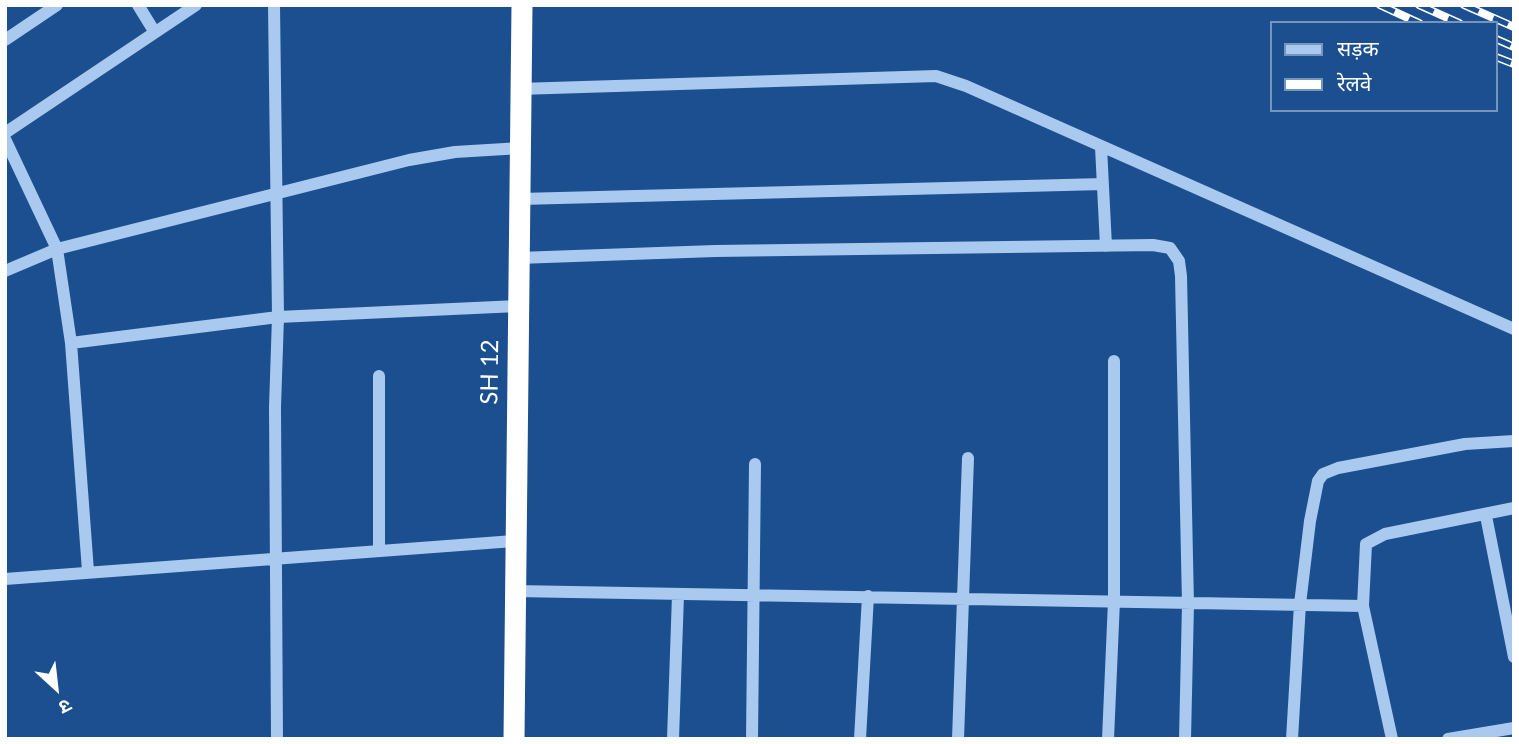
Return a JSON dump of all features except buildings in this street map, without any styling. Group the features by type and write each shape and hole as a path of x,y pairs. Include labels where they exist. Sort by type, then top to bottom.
{"highway":[{"name":"SH 12","path":"514,739 514,541 522,5"}],"street":[{"path":"5,40 57,5"},
{"path":"138,5 154,32"},
{"path":"5,133 196,5"},
{"path":"274,5 278,317 275,558 277,739"},
{"path":"519,89 936,76 1514,329"},
{"path":"5,139 58,249 71,343 88,571"},
{"path":"1101,147 1106,246"},
{"path":"5,271 58,249 433,154 521,148"},
{"path":"520,199 1103,184"},
{"path":"518,258 715,251 1106,246 1170,248 1179,261 1188,604 1185,739"},
{"path":"71,343 278,317 518,306"},
{"path":"1108,739 1114,601 1114,361"},
{"path":"379,376 379,549"},
{"path":"1292,739 1300,604 1310,520 1323,474 1338,468 1465,444 1514,441"},
{"path":"958,739 968,458"},
{"path":"752,739 755,464"},
{"path":"1392,739 1363,606 1366,544 1385,534 1486,516 1514,508"},
{"path":"1486,516 1514,657"},
{"path":"5,579 514,541"},
{"path":"515,591 755,596 965,596 1188,604 1363,606"},
{"path":"673,739 677,594"},
{"path":"860,739 868,596"},
{"path":"1448,739 1514,728"}],"railway":[{"path":"1380,5 1415,21"},
{"path":"1419,5 1455,21"},
{"path":"1464,5 1514,27"},
{"path":"1498,40 1514,47"},
{"path":"1498,58 1514,64"}]}
